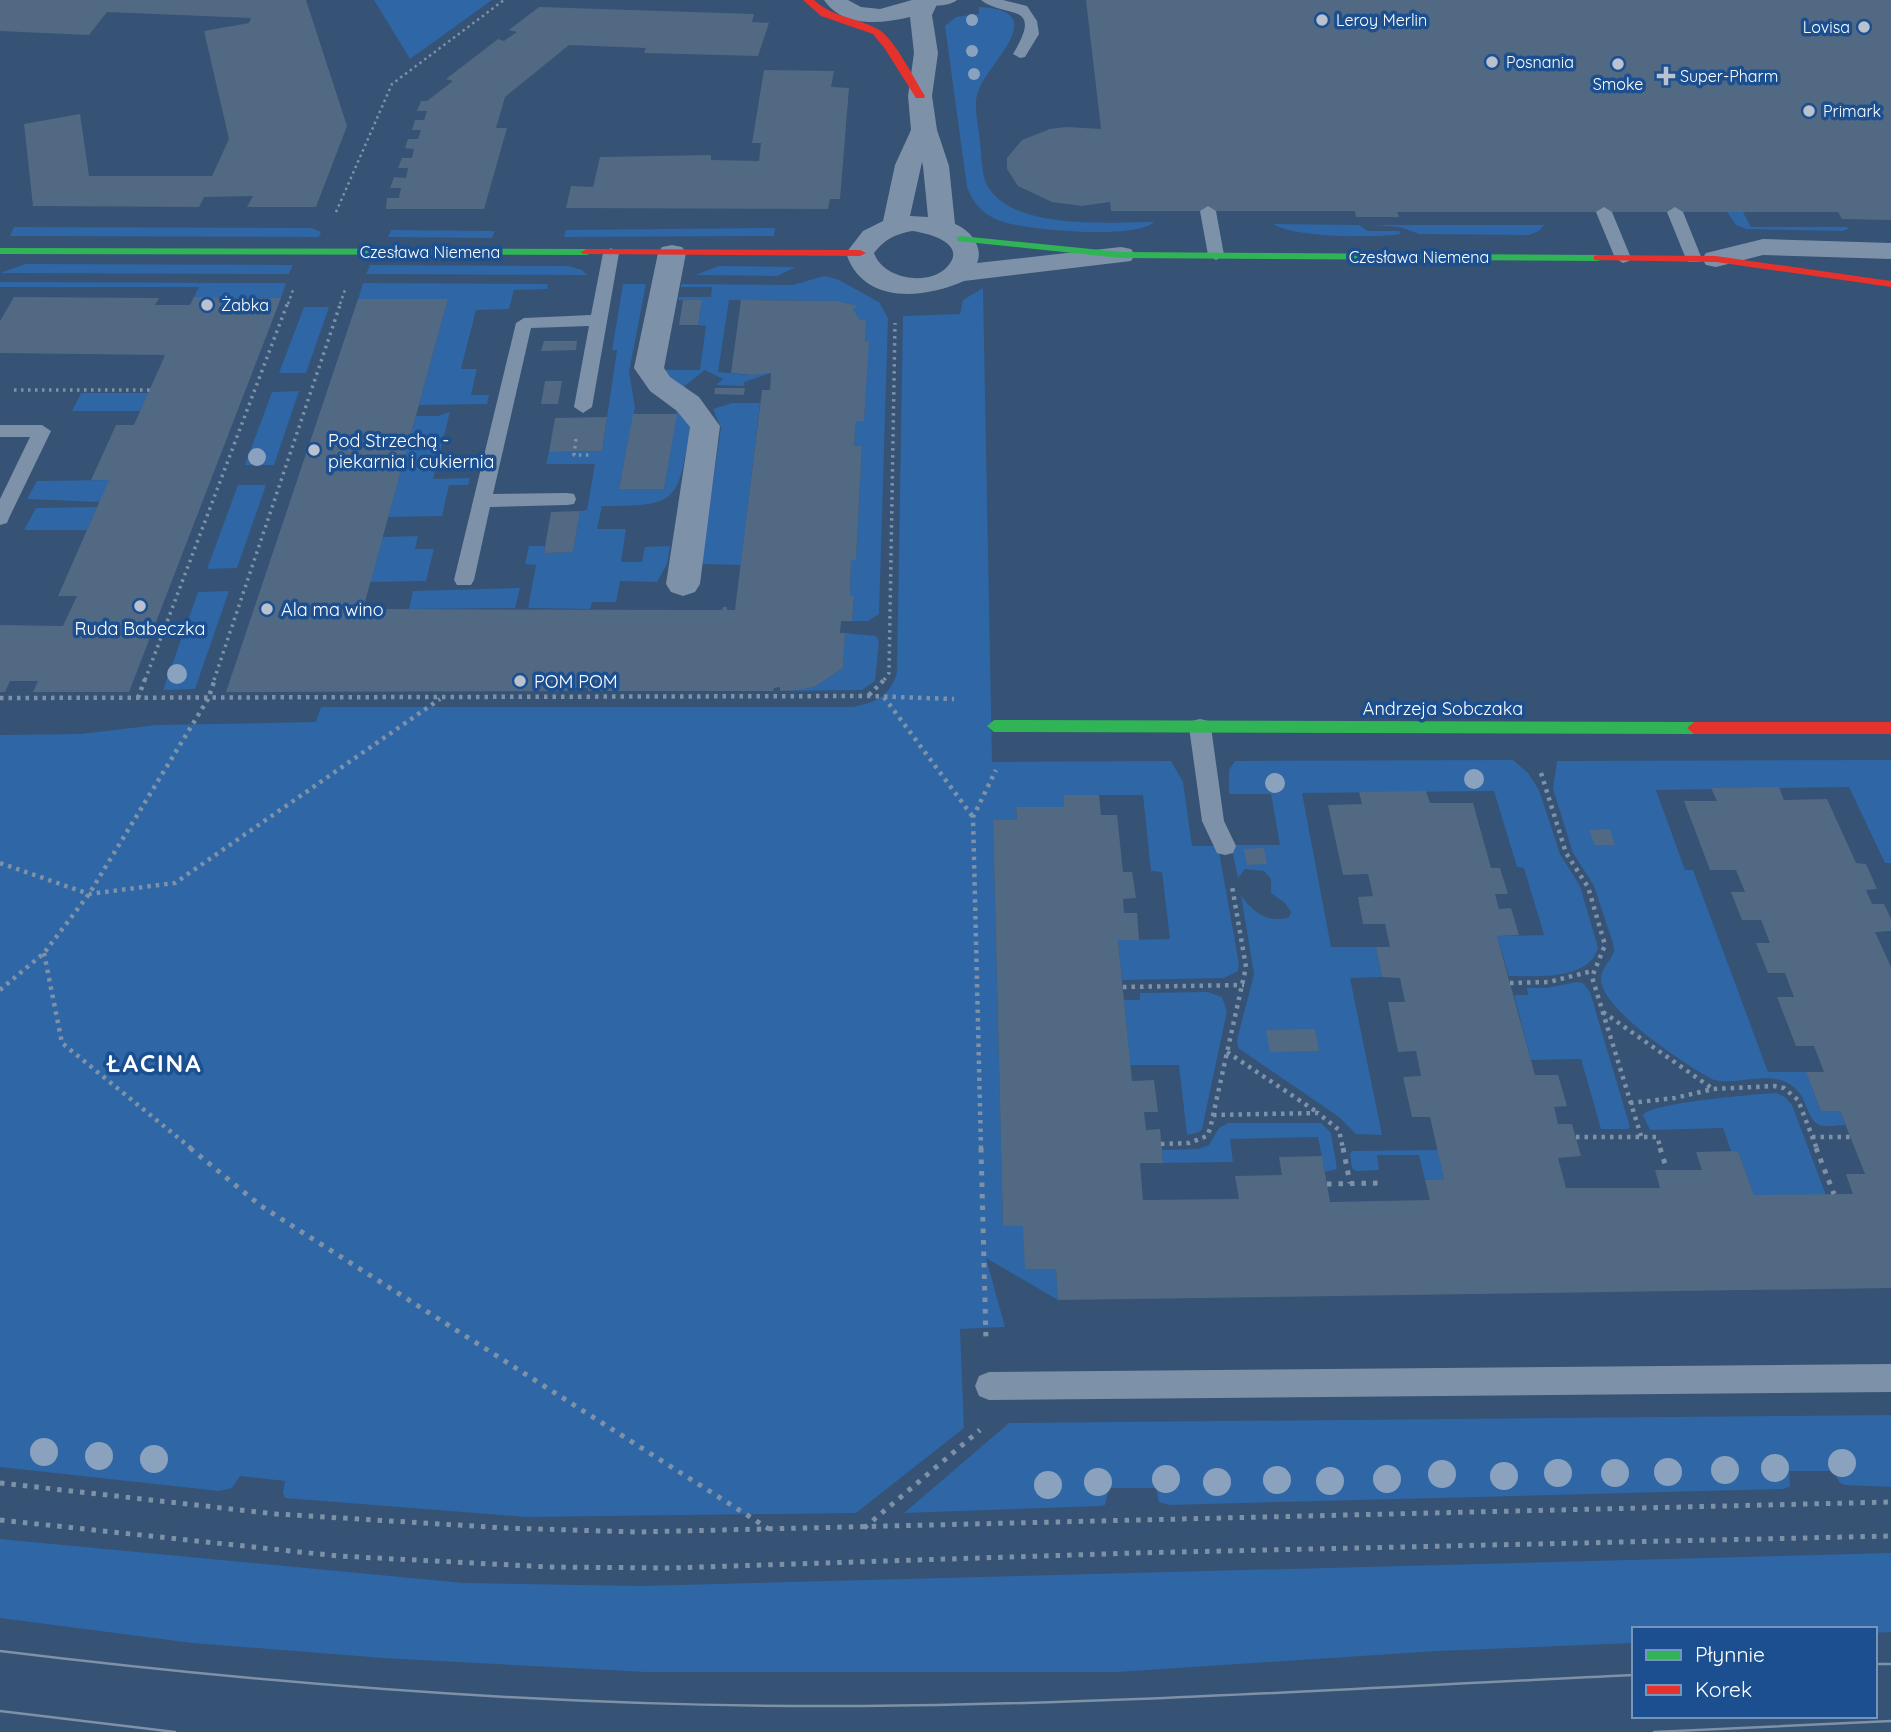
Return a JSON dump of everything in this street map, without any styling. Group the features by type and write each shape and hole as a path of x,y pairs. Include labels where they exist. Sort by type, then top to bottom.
{"street":[{"path":"808,0 824,14 876,32 897,58 920,96"},
{"path":"835,0 839,5 872,15 901,12 935,0"},
{"path":"935,0 921,15 926,53 920,96 924,130 936,166 952,233 968,255 958,273 933,284 901,286 874,276 865,268 860,253 873,234 895,225 915,223 952,233"},
{"path":"895,225 908,165 924,130"},
{"name":"Czesława Niemena","path":"952,233 1121,255"},
{"name":"Czesława Niemena","path":"1705,259 1763,247 1891,251"},
{"name":"Czesława Niemena","path":"0,251 860,253"},
{"path":"672,253 649,368 660,384 688,404 705,426 683,584"},
{"name":"Czesława Niemena","path":"958,273 1121,255 1623,258 1705,259 1891,284"},
{"name":"Andrzeja Sobczaka","path":"994,726 1891,728"}],"lane":[{"path":"988,0 1022,9 1026,15 1032,34 1020,54"},
{"path":"1208,211 1216,255"},
{"path":"1604,212 1623,258"},
{"path":"1675,212 1705,259"},
{"path":"583,407 611,253"},
{"path":"464,580 524,323 598,320"},
{"path":"0,431 42,431 0,518"},
{"path":"483,501 567,499"},
{"path":"1200,727 1213,821 1225,846"},
{"path":"989,1386 1891,1378"}],"path":[{"path":"319,252 392,84 504,0"},
{"path":"138,698 297,279"},
{"path":"0,990 44,953 89,894 208,699 348,279"},
{"path":"869,696 889,673 895,317"},
{"path":"251,376 261,374"},
{"path":"14,390 150,390"},
{"path":"574,452 573,455 592,455"},
{"path":"883,696 973,817"},
{"path":"0,698 883,696 965,700"},
{"path":"0,863 89,894 175,883 440,699"},
{"path":"864,1528 988,1423 973,817 1000,762"},
{"path":"1510,983 1549,982 1592,971 1602,959 1605,945 1588,887 1566,853 1538,765"},
{"path":"1161,1144 1189,1143 1207,1136 1244,985 1246,967 1225,846"},
{"path":"44,953 62,1043 261,1206 769,1530"},
{"path":"1592,971 1641,1136"},
{"path":"1122,987 1244,985"},
{"path":"1603,1012 1713,1089"},
{"path":"1227,1052 1339,1130 1350,1183"},
{"path":"1630,1102 1675,1098 1713,1089 1774,1086 1784,1088 1798,1100 1834,1194"},
{"path":"1213,1115 1318,1113"},
{"path":"1576,1138 1657,1137 1667,1170"},
{"path":"1812,1137 1850,1137"},
{"path":"1327,1184 1382,1182"},
{"path":"0,1483 276,1514 493,1527 637,1532 1891,1502"},
{"path":"0,1520 338,1556 564,1567 670,1567 1891,1536"}],"shaded area":[{"path":"374,0 492,0 410,59"},
{"path":"979,7 1000,10 1011,17 1014,27 1004,51 985,77 977,95 976,116 987,185 1000,200 1017,210 1039,217 1063,221 1154,222 1126,231 1055,230 1000,221 989,216 976,204 967,187 945,26 956,17 979,14"},
{"path":"1727,212 1743,212 1751,227 1848,229 1746,229 1736,225"},
{"path":"1273,224 1359,225 1368,231 1399,231 1401,234 1316,234 1284,229"},
{"path":"1371,225 1544,225 1539,231 1529,235 1419,234 1400,227"},
{"path":"14,227 312,228 321,232 319,237 10,236"},
{"path":"775,228 774,236 564,237 566,230"},
{"path":"391,230 495,231 492,238 388,237"},
{"path":"26,264 293,265 289,274 0,273"},
{"path":"370,265 568,266 582,270 587,275 366,274"},
{"path":"719,266 796,267 777,276 695,275"},
{"path":"824,276 837,279 879,302 888,318 879,614 868,621 852,621 854,597 850,596 851,560 856,560 862,447 854,446 856,421 864,422 868,342 865,342 866,321 860,320 853,309 857,306 837,301 729,300 718,372 749,375 771,373 744,382 744,386 716,385 723,379 705,370 682,388 671,381 666,373 666,370 700,370 706,326 698,325 702,300 678,300 679,297 711,297 712,287 681,287 681,284 793,285"},
{"path":"0,282 286,283 281,298 194,297 199,287 0,287"},
{"path":"363,283 548,284 547,289 514,290 509,309 476,310 461,369 477,369 471,395 489,395 487,404 419,405 448,299 358,299"},
{"path":"623,284 646,284 629,372 635,407 619,488 664,489 677,409 689,423 690,430 682,472 670,495 660,501 646,504 602,506 597,529 626,529 621,562 642,562 645,547 670,546 667,564 657,582 620,581 616,602 592,602 590,609 528,608 536,565 525,564 529,546 545,546 544,553 573,552 580,511 587,510 595,464 546,464 549,452 602,451 617,350 612,350"},
{"path":"983,288 992,762 1171,761 1183,782 1192,846 1218,846 1239,964 1238,971 1224,978 1122,980 1118,940 1170,939 1162,872 1151,871 1143,795 1064,795 1064,807 1016,807 1017,820 993,821 1003,1226 1023,1226 1056,1269 1058,1300 986,1258 1005,1327 960,1329 964,1428 856,1513 526,1517 285,1498 285,1481 240,1476 232,1488 219,1491 0,1467 0,735 81,734 156,725 316,722 321,707 852,707 875,700 891,687 897,672 903,316 960,314 963,300"},
{"path":"304,307 329,307 306,373 279,373"},
{"path":"299,391 274,465 245,465 272,392"},
{"path":"81,393 149,393 140,411 72,411"},
{"path":"732,403 760,403 741,565 701,564 721,428 713,409"},
{"path":"450,412 433,479 470,478 468,485 449,485 442,516 388,517 416,416 438,416"},
{"path":"109,480 100,502 27,499 37,481"},
{"path":"238,485 266,485 237,568 207,569"},
{"path":"97,507 87,530 24,530 36,508"},
{"path":"418,536 415,549 434,549 426,581 370,582 382,537"},
{"path":"520,588 515,608 409,609 413,591"},
{"path":"229,591 195,689 163,690 198,592"},
{"path":"845,633 876,636 879,642 875,681 862,690 786,691 816,686 843,668"},
{"path":"1513,760 1528,773 1539,790 1560,854 1580,886 1598,948 1593,959 1573,971 1546,976 1509,976 1497,936 1544,935 1524,868 1517,867 1494,791 1302,793 1331,947 1376,947 1382,977 1350,978 1382,1135 1356,1134 1339,1117 1238,1048 1237,1040 1254,974 1241,895 1250,907 1267,918 1289,917 1291,912 1285,903 1271,893 1271,879 1264,871 1245,869 1238,878 1231,845 1280,845 1271,794 1229,794 1229,770 1235,761"},
{"path":"1891,760 1891,863 1885,863 1849,787 1656,790 1685,870 1693,870 1768,1072 1806,1072 1821,1111 1840,1111 1845,1125 1824,1126 1814,1120 1801,1096 1789,1084 1772,1078 1714,1080 1667,1051 1615,1006 1605,992 1601,980 1614,951 1613,943 1594,886 1573,853 1553,789 1557,761"},
{"path":"1583,983 1590,992 1630,1127 1628,1129 1601,1129 1581,1059 1531,1060 1514,995 1528,995 1527,988 1546,988"},
{"path":"1208,992 1222,997 1227,1011 1202,1129 1187,1135 1179,1065 1130,1065 1124,1000 1140,1000 1140,993"},
{"path":"1776,1093 1785,1097 1792,1105 1826,1195 1754,1195 1738,1151 1731,1151 1723,1128 1650,1130 1643,1115 1682,1103"},
{"path":"1228,1123 1321,1123 1331,1133 1337,1169 1325,1172 1318,1137 1230,1139 1233,1162 1163,1163 1162,1150 1198,1149 1209,1145 1219,1128"},
{"path":"1438,1150 1444,1179 1425,1180 1419,1155 1377,1155 1379,1170 1356,1171 1352,1168 1350,1154 1352,1151"},
{"path":"1891,1415 1891,1487 1845,1485 1840,1483 1833,1471 1789,1471 1790,1486 1784,1489 1169,1505 1159,1502 1156,1488 1109,1488 1105,1505 1100,1506 904,1513 1009,1423"},
{"path":"0,1539 464,1583 641,1586 1891,1553 1891,1632 1877,1633 1877,1627 1632,1627 1632,1643 1438,1651 1117,1672 646,1672 383,1658 192,1643 0,1618"}],"building":[{"path":"0,0 306,0 347,126 316,207 247,207 253,196 204,197 199,207 33,206 24,124 80,114 89,176 212,176 229,139 204,31 249,23 251,18 107,12 89,35 0,31"},
{"name":"Posnania","path":"1086,0 1891,0 1891,220 1842,219 1838,212 1397,212 1399,217 1356,217 1355,211 1111,211 1110,202 1082,206 1052,202 1018,186 1007,169 1007,158 1022,140 1050,129 1101,129"},
{"path":"539,7 754,14 752,22 769,23 758,56 644,53 646,48 569,45 505,97 496,128 507,128 484,209 386,209 387,198 399,198 401,188 390,188 394,177 406,178 408,168 398,168 402,158 412,158 414,149 405,148 408,139 418,139 421,130 412,130 415,120 424,120 427,111 417,111 421,101 427,101 453,81 446,79 498,39 504,41 517,32 509,30"},
{"path":"764,70 834,71 831,87 849,88 840,199 830,199 828,209 566,208 571,186 593,187 600,157 711,155 711,160 759,161 761,143 752,143"},
{"path":"14,297 159,298 155,305 190,305 194,297 281,298 129,692 33,692 38,681 10,681 5,692 0,692 0,625 63,626 77,596 58,596 109,480 91,480 116,425 134,425 165,355 0,353 0,321"},
{"path":"358,299 448,299 363,609 722,610 727,607 727,610 735,610 762,390 770,390 771,373 731,373 741,300 837,301 858,306 853,309 860,320 866,320 865,342 869,341 864,422 856,421 854,446 862,446 856,560 851,560 850,596 854,596 852,621 841,621 840,633 845,633 843,668 816,686 780,691 780,687 774,688 773,691 588,691 588,688 573,688 572,691 226,692"},
{"path":"683,300 702,300 698,325 679,325"},
{"path":"544,341 577,341 576,350 541,351"},
{"path":"545,381 562,381 558,404 541,404"},
{"path":"715,388 745,388 744,395 714,394"},
{"path":"633,414 677,414 664,489 619,489"},
{"path":"607,417 602,451 549,452 555,418"},
{"path":"580,511 573,552 544,553 551,512"},
{"path":"1779,787 1784,800 1827,799 1856,863 1866,864 1877,889 1866,890 1872,904 1884,904 1891,919 1891,931 1875,932 1891,967 1891,1288 1058,1300 1056,1269 1025,1269 1023,1226 1003,1226 993,820 1017,820 1016,807 1064,807 1064,795 1099,795 1101,815 1117,815 1123,872 1132,872 1136,898 1123,899 1124,913 1137,913 1139,940 1118,940 1132,1081 1154,1080 1158,1112 1144,1112 1146,1130 1160,1129 1163,1163 1140,1163 1143,1200 1239,1199 1235,1176 1282,1175 1279,1157 1322,1156 1330,1202 1430,1200 1425,1180 1444,1179 1430,1117 1412,1117 1403,1077 1421,1076 1416,1051 1398,1052 1388,1002 1405,1002 1400,978 1382,977 1376,947 1390,947 1385,924 1363,924 1358,897 1373,896 1368,874 1343,875 1328,805 1362,804 1359,792 1426,791 1430,803 1473,803 1491,868 1500,868 1508,894 1495,894 1499,909 1511,908 1519,935 1497,936 1535,1075 1558,1075 1567,1106 1554,1107 1558,1124 1572,1124 1581,1156 1558,1158 1566,1188 1660,1188 1655,1170 1702,1170 1696,1152 1738,1151 1754,1195 1853,1194 1846,1174 1865,1174 1840,1111 1821,1111 1806,1072 1824,1072 1814,1046 1796,1046 1777,997 1794,997 1785,973 1768,973 1756,943 1770,943 1761,920 1742,920 1731,892 1745,892 1736,870 1710,870 1684,801 1717,801 1711,788"},
{"path":"1610,829 1615,845 1595,845 1589,830"},
{"path":"1264,848 1267,864 1247,865 1244,849"},
{"path":"1315,1029 1319,1051 1270,1052 1266,1030"}],"tram line":[{"path":"0,1651 214,1675 430,1692 538,1699 753,1706 1054,1702 1632,1675"},
{"path":"1877,1664 1891,1664"},
{"path":"0,1711 175,1732"},
{"path":"1654,1732 1891,1721"}],"traffic: fast":[{"path":"961,239 1121,255 1598,258"},
{"path":"0,251 587,252"},
{"path":"994,726 1694,728"}],"traffic: jam":[{"path":"808,0 824,14 876,32 889,47 920,96"},
{"path":"587,252 860,253"},
{"path":"1598,258 1716,259 1891,284"},
{"path":"1694,728 1891,728"}],"place":[{"name":"Leroy Merlin","path":"1322,20"},
{"name":"Lovisa","path":"1864,27"},
{"name":"Posnania","path":"1492,62"},
{"name":"Smoke","path":"1618,64"},
{"name":"Super-Pharm","path":"1666,76"},
{"name":"Primark","path":"1809,111"},
{"name":"Żabka","path":"207,305"},
{"name":"Pod Strzechą - piekarnia i cukiernia","path":"314,450"},
{"name":"Ruda Babeczka","path":"140,606"},
{"name":"Ala ma wino","path":"267,609"},
{"name":"POM POM","path":"520,681"}],"district":[{"name":"ŁACINA","path":"154,1063"}]}
